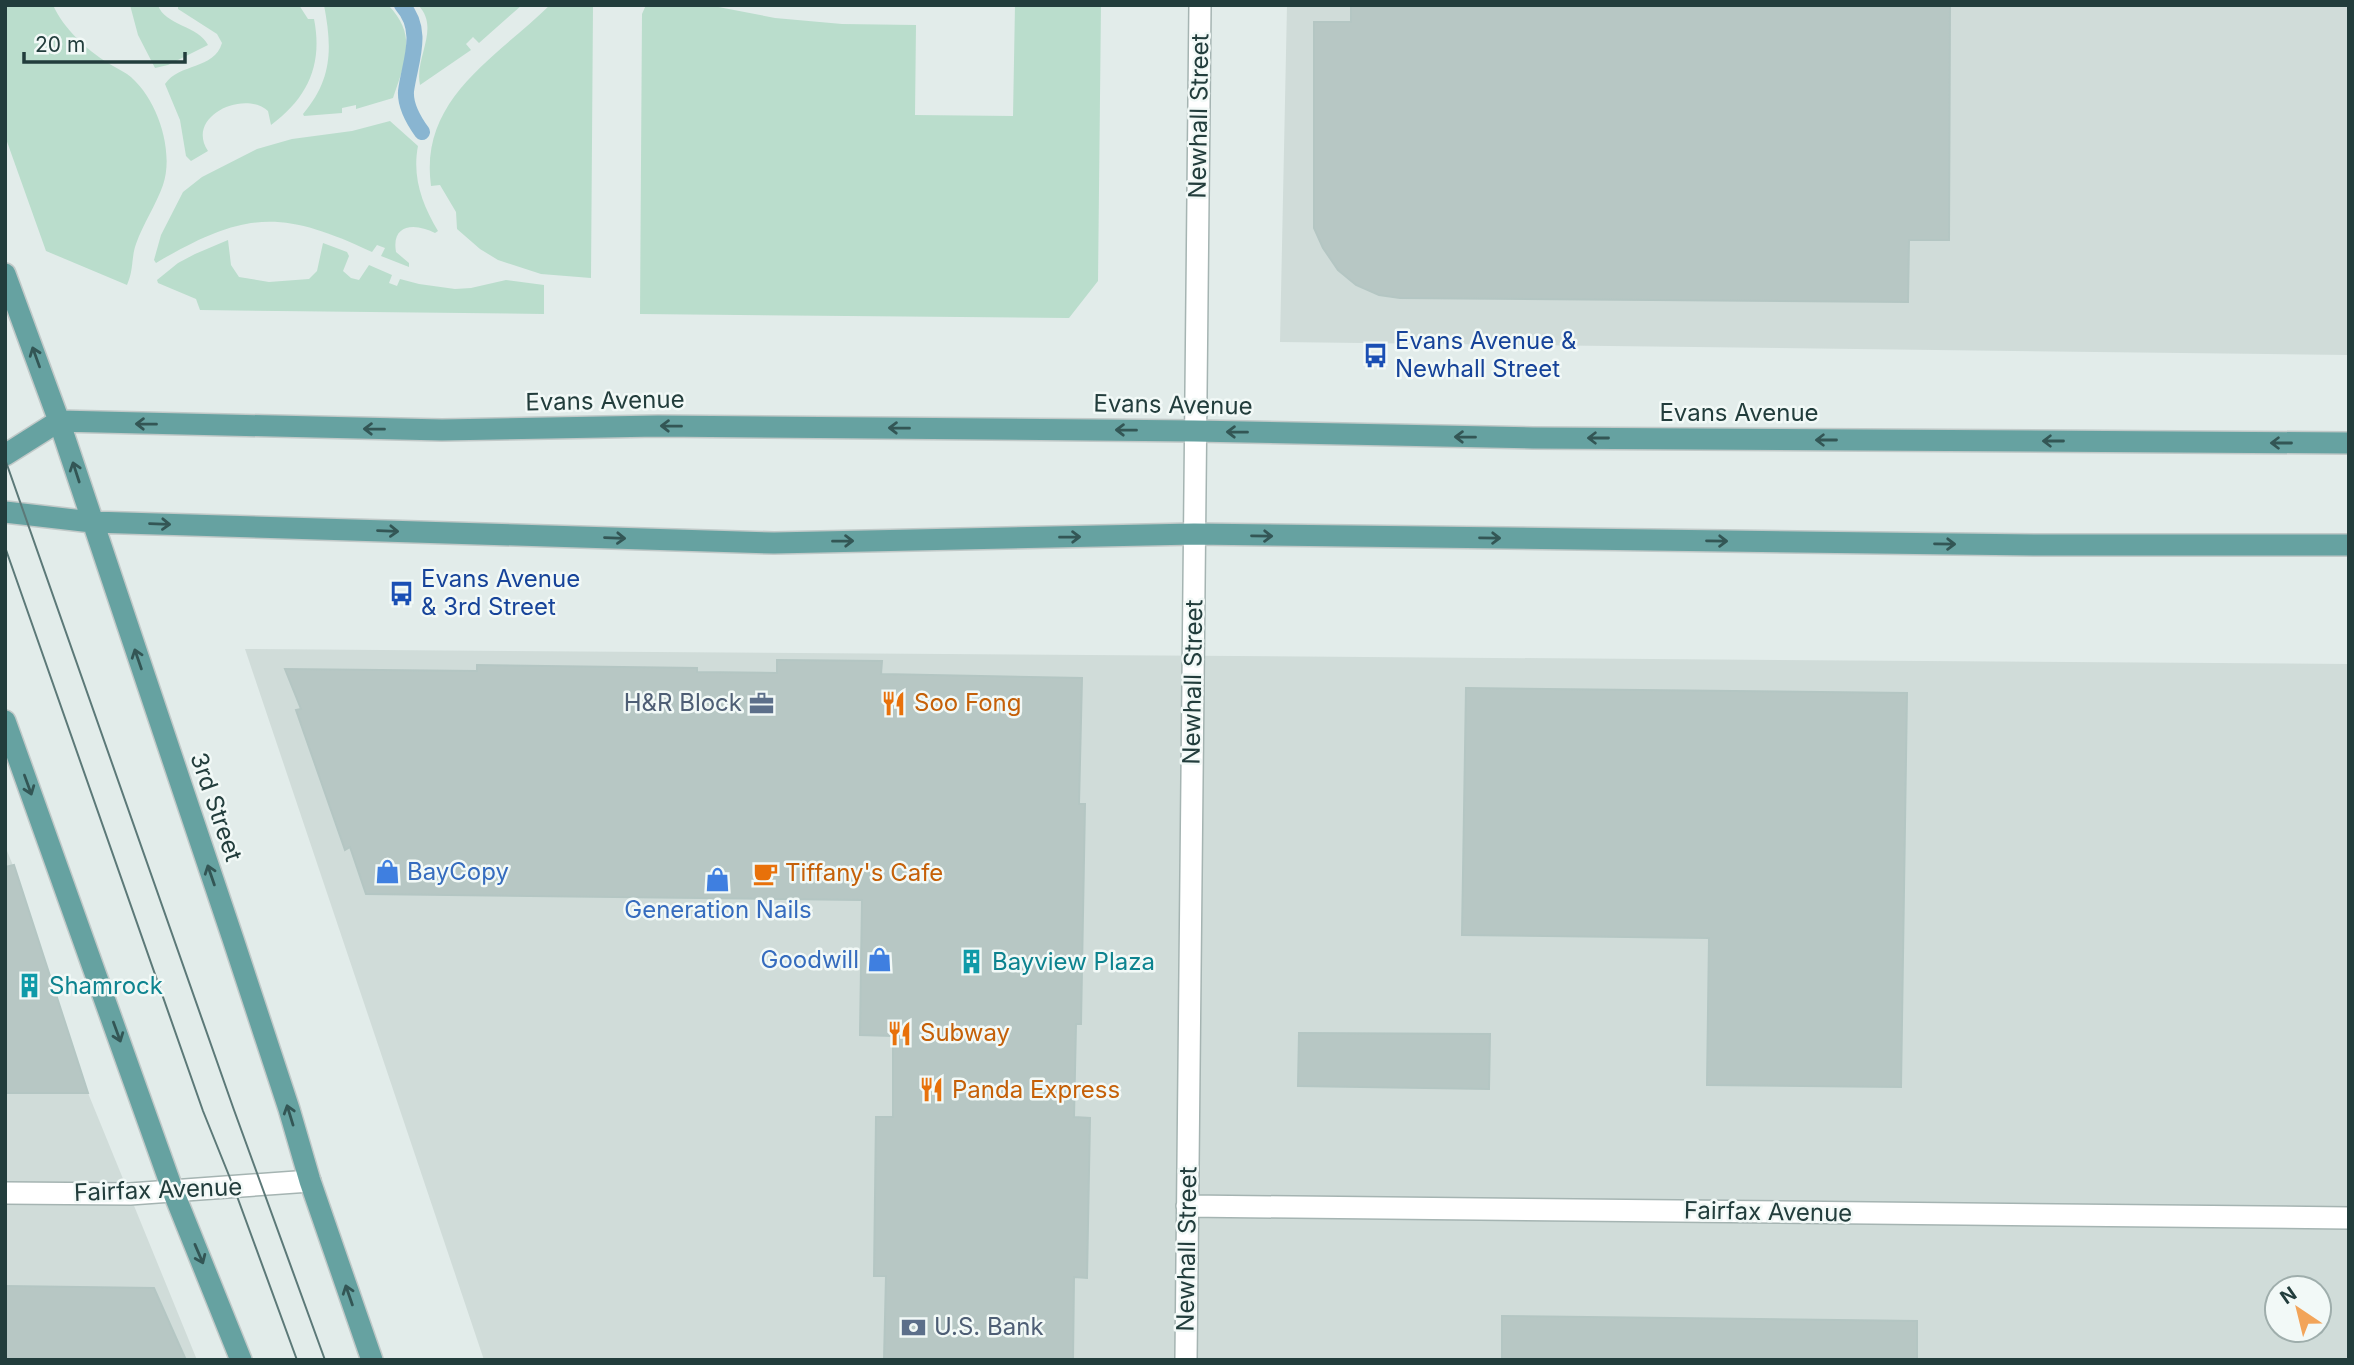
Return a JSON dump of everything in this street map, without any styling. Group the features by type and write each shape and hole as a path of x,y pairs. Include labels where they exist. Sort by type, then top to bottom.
{"main road":[{"name":"3rd Street","path":"5,274 59,421 237,952 310,1181 372,1360"},
{"name":"Evans Avenue","path":"59,421 442,430 658,426 1195,431 1533,438 2349,443"},
{"path":"5,455 59,421"},
{"path":"5,512 92,522 774,543 1194,534 2036,545 2349,545"},
{"path":"5,721 173,1191 241,1360"}],"street":[{"name":"Newhall Street","path":"1186,1360 1200,5"},
{"name":"Fairfax Avenue","path":"5,1193 130,1194 310,1181"},
{"name":"Fairfax Avenue","path":"1187,1206 2349,1218"}],"shaded area":[{"path":"1287,5 2349,5 2349,355 1280,342"},
{"path":"245,649 2349,664 2349,1360 484,1360"},
{"path":"5,846 19,880 88,1093 197,1360 5,1360"}],"green space":[{"path":"5,5 53,5 76,38 137,83 154,109 165,140 166,171 163,185 136,244 127,285 46,251 5,136"},
{"path":"130,5 158,5 167,17 197,34 208,45 168,65 155,68 138,35"},
{"path":"178,5 299,5 308,19 314,19 316,35 316,51 310,79 284,115 271,125 268,111 257,105 245,103 220,110 204,127 203,139 208,151 191,161 186,156 180,120 165,84 171,77 212,58 222,43 217,34 178,9"},
{"path":"324,5 388,5 397,16 406,38 406,49 405,61 393,98 356,109 356,105 342,108 342,113 304,116 320,88 328,62"},
{"path":"418,5 522,5 479,43 473,37 466,44 471,50 420,85 420,64 427,23"},
{"path":"550,5 593,5 591,278 541,274 498,260 457,229 456,212 440,185 431,186 430,155 437,128 449,104 485,62"},
{"path":"646,5 708,5 775,18 842,24 916,25 915,115 1013,116 1015,5 1101,5 1098,281 1069,318 640,314 642,14"},
{"path":"390,121 418,146 417,179 427,211 438,231 435,233 413,227 406,228 397,235 396,252 409,263 409,267 381,256 385,248 377,245 372,252 312,228 263,222 239,225 214,233 156,263 154,260 161,235 183,192 202,177 257,149 292,139 352,131"},
{"path":"228,240 231,265 239,277 269,282 309,279 317,271 323,243 347,252 349,256 343,271 351,278 359,280 369,265 392,275 389,283 397,286 400,279 455,289 506,280 544,285 544,314 200,310 196,299 158,283 157,280 178,263"}],"building":[{"path":"1351,5 1950,5 1949,240 1909,240 1908,302 1400,298 1379,295 1356,285 1338,270 1323,248 1314,228 1314,22 1351,22"},
{"name":"Bayview Plaza","path":"777,660 882,661 881,674 1082,678 1079,804 1085,804 1081,1024 1076,1024 1074,1117 1090,1118 1087,1278 1074,1277 1073,1360 884,1360 886,1276 874,1276 876,1117 893,1117 893,1036 860,1035 862,900 366,894 350,847 345,850 296,710 301,709 285,669 477,671 477,665 697,668 697,672 777,673"},
{"path":"1466,688 1907,693 1901,1087 1707,1085 1709,938 1462,935"},
{"name":"Shamrock","path":"14,865 88,1093 5,1093 5,867"},
{"path":"1299,1033 1490,1034 1489,1089 1298,1086"},
{"path":"5,1286 154,1288 186,1360 5,1360"},
{"path":"1502,1316 1917,1321 1917,1360 1502,1360"}],"waterway":[{"path":"402,5 413,25 414,36 406,96 411,113 422,132"}],"tram line":[{"path":"5,459 325,1360"},
{"path":"5,547 203,1111 297,1360"}],"place":[{"name":"Evans Avenue & Newhall Street","path":"1375,355"},
{"name":"Evans Avenue & 3rd Street","path":"401,593"},
{"name":"H&R Block","path":"762,703"},
{"name":"Soo Fong","path":"894,703"},
{"name":"BayCopy","path":"387,872"},
{"name":"Tiffany's Cafe","path":"765,873"},
{"name":"Generation Nails","path":"718,879"},
{"name":"Goodwill","path":"879,960"},
{"name":"Bayview Plaza","path":"972,962"},
{"name":"Shamrock","path":"29,986"},
{"name":"Subway","path":"900,1033"},
{"name":"Panda Express","path":"932,1090"},
{"name":"U.S. Bank","path":"914,1327"}]}
